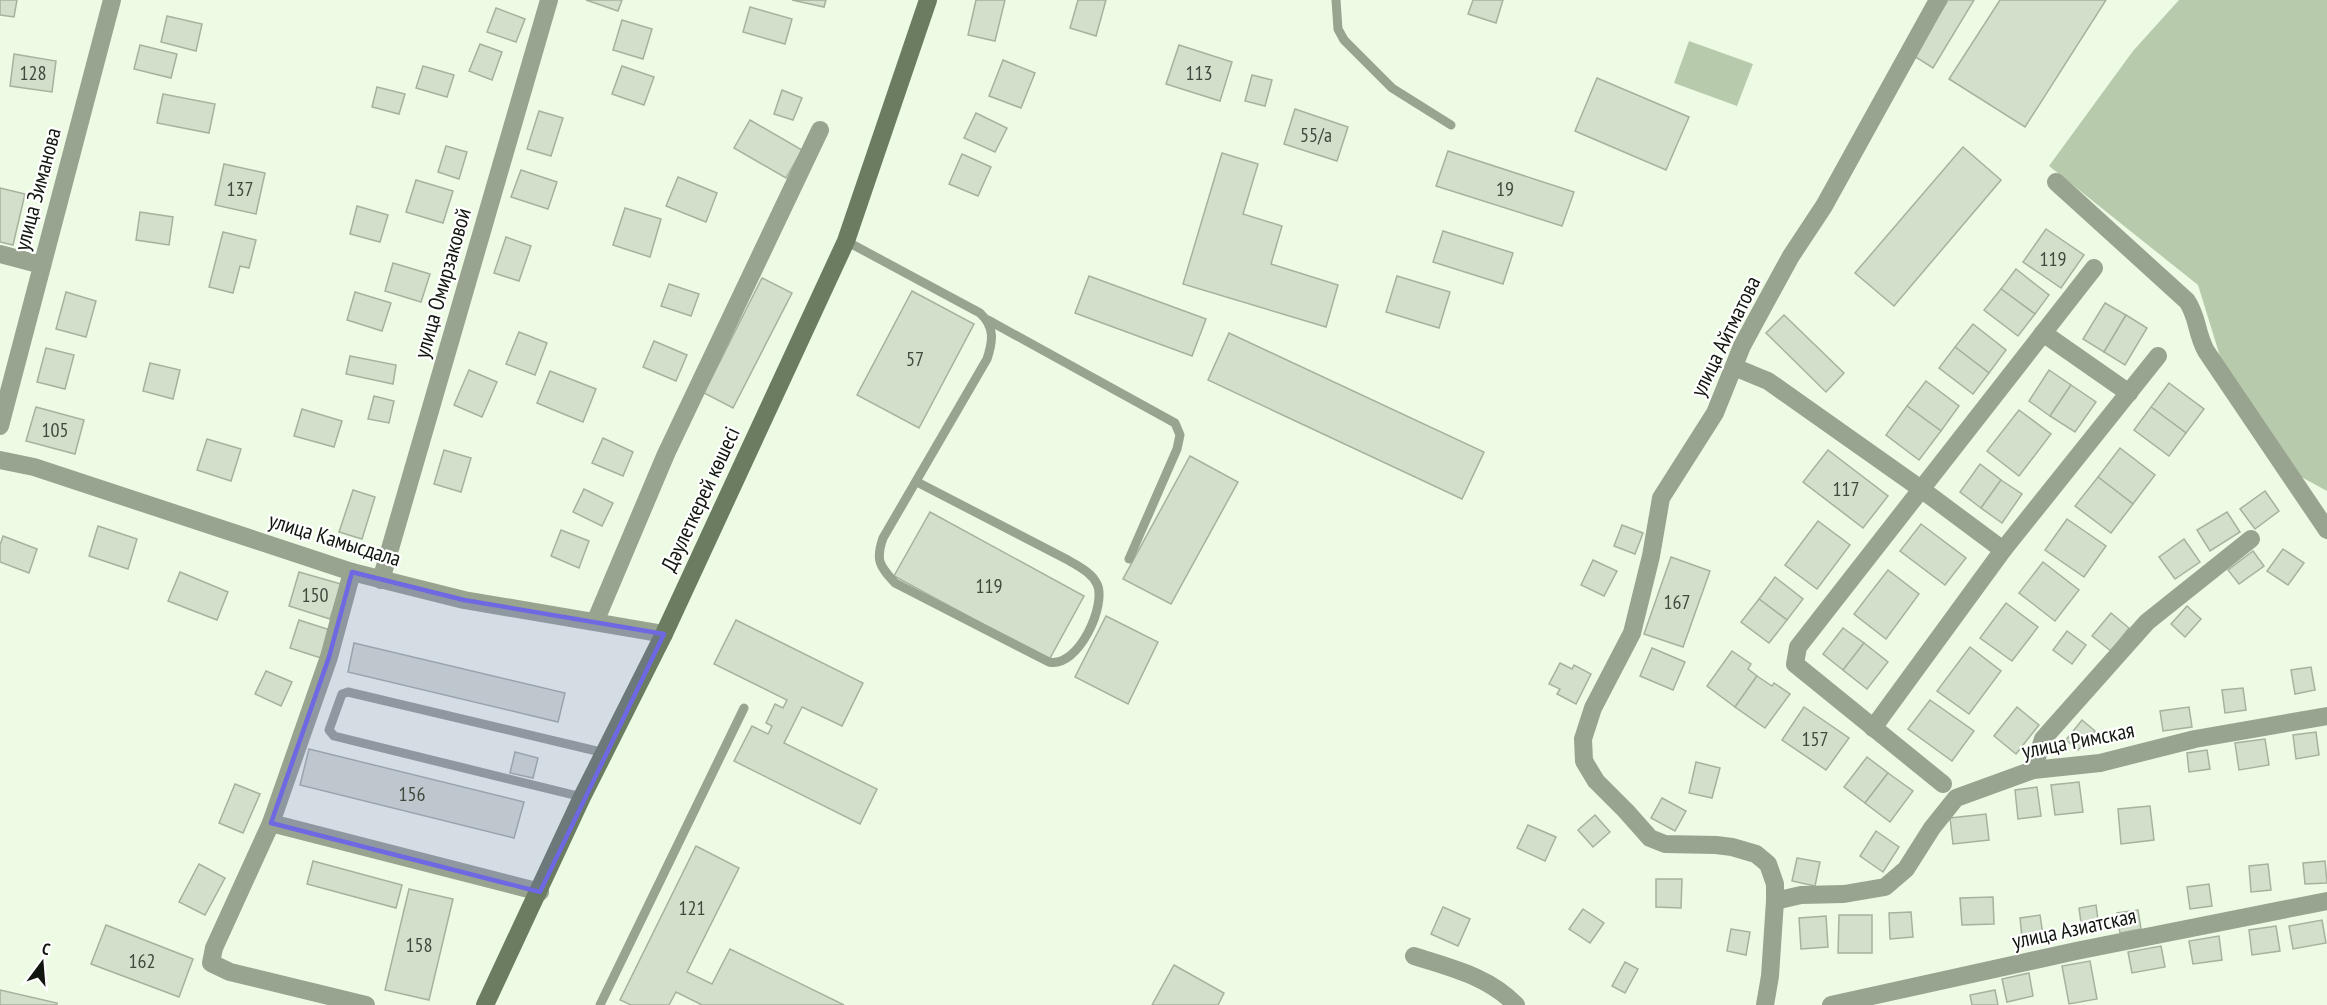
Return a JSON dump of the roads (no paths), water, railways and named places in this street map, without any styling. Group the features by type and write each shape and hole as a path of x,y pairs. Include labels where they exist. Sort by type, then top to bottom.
{"main road":[{"name":"Дәулеткерей көшесі","path":"485,1005 540,892 582,797 664,634 846,241 928,0"}],"street":[{"name":"улица Зиманова","path":"0,426 112,0"},
{"name":"улица Омирзаковой","path":"381,580 549,0"},
{"name":"улица Айтматова","path":"1765,1005 1770,976 1775,901 1775,884 1768,864 1756,854 1716,845 1665,844 1650,838 1596,781 1584,761 1583,739 1593,708 1632,633 1651,556 1661,498 1715,413 1756,320 1791,256 1824,206 1938,0"},
{"path":"595,622 666,454 820,130"},
{"path":"2056,182 2187,300 2194,311 2198,337 2206,351 2327,530"},
{"path":"0,254 42,265"},
{"path":"1942,784 1794,664 1798,647 2094,268"},
{"path":"2043,333 2129,393"},
{"path":"1873,728 2003,550 2158,356"},
{"path":"1734,367 1768,381 2003,550"},
{"name":"улица Камысдала","path":"0,460 34,467 381,580 464,600 664,634"},
{"path":"2033,770 2043,739 2147,622 2251,539"},
{"path":"352,572 329,657 271,823 214,948 211,963 230,972 366,1005"},
{"name":"улица Римская","path":"1775,901 1801,895 1844,894 1885,887 1906,869 1932,828 1956,798 2033,770 2100,763 2195,739 2327,716"},
{"path":"271,823 540,892"},
{"name":"улица Азиатская","path":"1831,1005 2076,951 2327,901"},
{"path":"1414,956 1490,983 1505,993 1516,1005"}],"lane":[{"path":"1336,0 1338,29 1344,40 1392,88 1451,125"},
{"path":"846,241 966,304 988,320 1175,423 1180,435 1177,449 1129,559"},
{"path":"916,482 1068,560 1091,575 1098,586 1099,601 1085,640 1079,649 1066,659 1055,663 1049,662 895,583 879,561 878,552 883,538 987,359 992,342 988,320"},
{"path":"582,797 334,736 329,730 342,694 348,692 605,753"},
{"path":"600,1005 744,708"}]}
